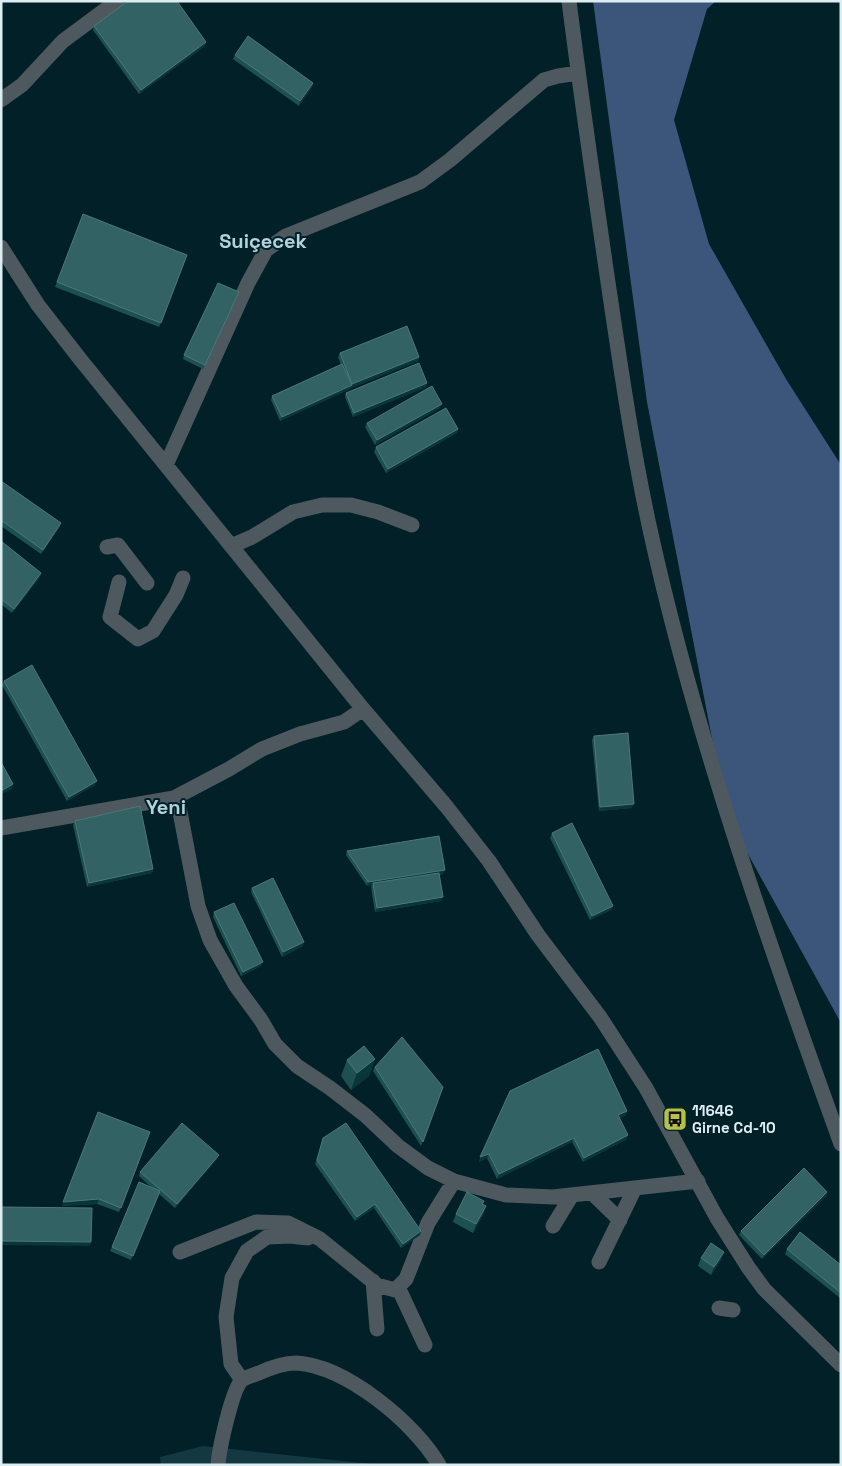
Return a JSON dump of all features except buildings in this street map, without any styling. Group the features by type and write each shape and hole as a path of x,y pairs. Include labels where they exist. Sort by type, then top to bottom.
{"street":[{"path":"1,100 22,85 63,41 118,1"},
{"path":"568,1 623,385 650,533 682,656 727,812 790,1003 841,1144"},
{"path":"166,465 248,283 266,250 286,236 420,182 450,160 544,80 578,73"},
{"path":"1,247 38,305 80,359 363,709 446,806 489,861 538,935 600,1017 646,1088 717,1218 748,1267 764,1289 841,1365"},
{"path":"232,546 293,512 322,505 351,505 378,512 412,525"},
{"path":"107,547 118,545 147,583"},
{"path":"119,582 110,617 138,639 153,631 176,595 183,578"},
{"path":"1,828 174,798 230,769 262,749 300,734 344,722 363,709"},
{"path":"174,798 180,812 198,906 210,940 236,986 261,1020 275,1044 297,1066 365,1114 398,1146 428,1168 454,1181 506,1195 553,1197 698,1181"},
{"path":"180,1252 256,1222 288,1223 320,1239 377,1285 395,1290 406,1279 428,1223 454,1181"},
{"path":"599,1262 635,1188"},
{"path":"592,1193 620,1220"},
{"path":"553,1226 572,1195"},
{"path":"242,1380 231,1364 226,1317 232,1278 247,1251 266,1237 290,1236 320,1239"},
{"path":"373,1281 377,1329"},
{"path":"398,1287 426,1345"},
{"path":"218,1465 233,1396 242,1380 271,1368 296,1363 324,1369 366,1390 403,1420 431,1451 438,1465"}],"shaded area":[{"path":"203,1446 381,1465 161,1465 160,1457"}],"water":[{"path":"593,1 716,1 707,9 674,120 709,244 786,379 841,465 841,1023 727,816 647,402"}],"place":[{"name":"11646 Girne Cd-10","path":"675,1119"}],"district":[{"name":"Suiçecek","path":"263,241"},
{"name":"Yeni","path":"166,807"}]}
